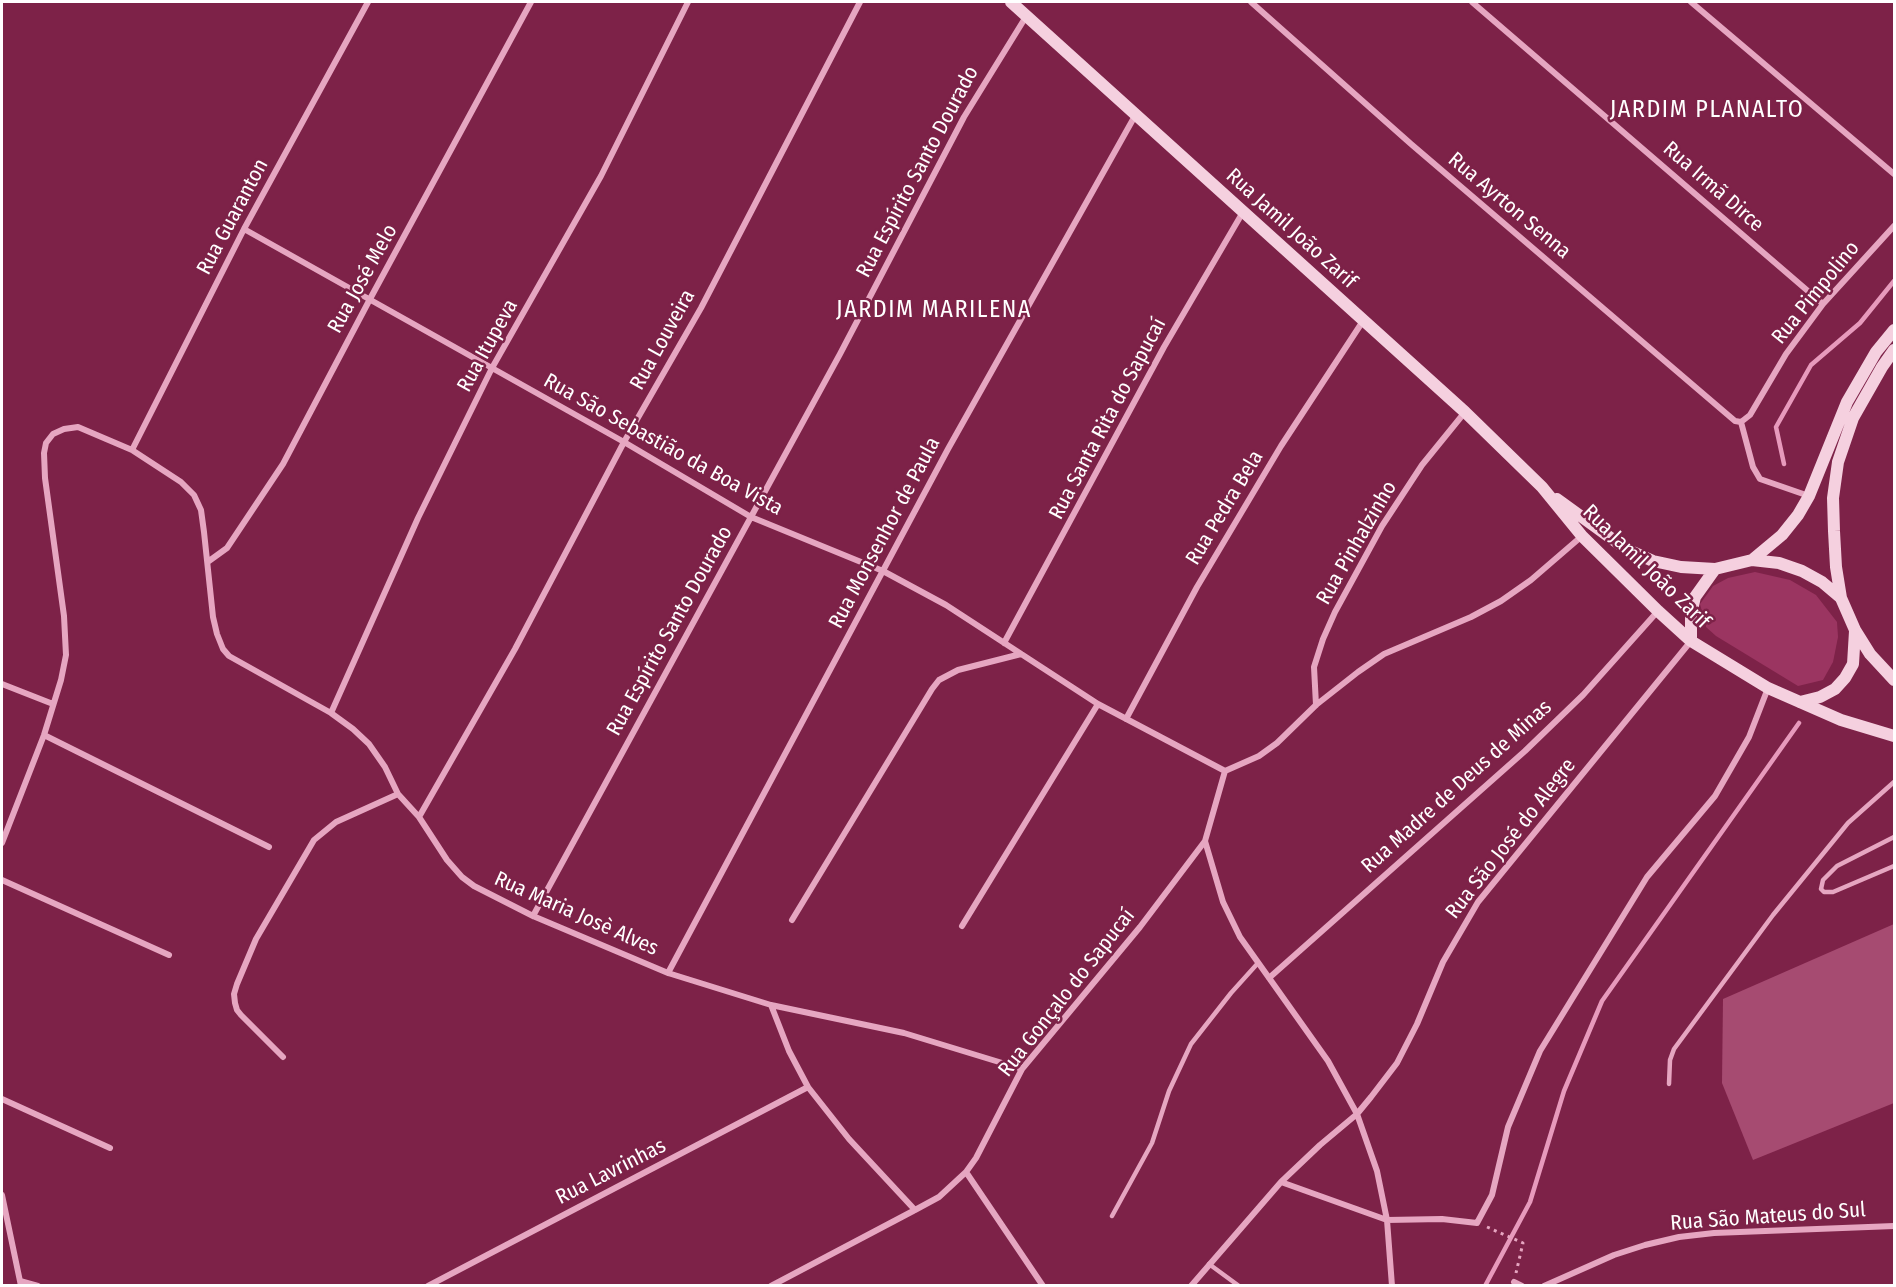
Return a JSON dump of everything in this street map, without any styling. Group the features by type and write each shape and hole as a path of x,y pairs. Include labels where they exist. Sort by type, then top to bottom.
{"main road":[{"name":"Rua Jamil João Zarif","path":"1011,2 1137,113 1465,412 1542,487 1582,536 1691,641 1768,688 1841,720 1894,736"},
{"path":"1752,560 1782,535 1798,515 1809,496 1847,402 1876,352 1894,330"},
{"path":"1841,598 1836,567 1833,498 1838,462 1853,418 1894,350"},
{"name":"Rua Jamil João Zarif","path":"1542,487 1626,549 1653,561 1681,567 1715,570 1752,560 1779,563 1802,571 1822,582 1841,598 1870,654 1894,680"},
{"path":"1691,641 1691,614 1695,597 1715,570"},
{"path":"1800,702 1820,697 1835,689 1845,678 1853,664 1856,630"}],"street":[{"name":"Rua Guaranton","path":"132,450 244,229 368,2"},
{"name":"Rua José Melo","path":"208,561 227,548 283,464 531,2"},
{"name":"Rua Itupeva","path":"331,713 418,518 492,368 601,176 688,2"},
{"name":"Rua Louveira","path":"419,817 515,649 624,442 701,308 860,2"},
{"name":"Rua Ayrton Senna","path":"1251,2 1411,144 1723,412 1735,421 1741,422"},
{"name":"Rua Irmã Dirce","path":"1472,2 1823,304"},
{"path":"1691,2 1894,174"},
{"name":"Rua Espírito Santo Dourado","path":"533,916 840,354 964,117 1027,15"},
{"name":"Rua Monsenhor de Paula","path":"668,973 948,449 1137,113"},
{"name":"Rua Santa Rita do Sapucaí","path":"1005,643 1164,347 1243,212"},
{"name":"Rua Pimpolino","path":"1741,422 1750,416 1786,354 1823,304 1894,226"},
{"name":"Rua São Sebastião da Boa Vista","path":"244,229 624,442 750,517 883,571 946,605 1098,704 1225,771"},
{"name":"Rua Pedra Bela","path":"1126,719 1197,588 1281,446 1363,321"},
{"name":"Rua Pinhalzinho","path":"1316,705 1314,667 1335,612 1382,526 1422,465 1465,412"},
{"path":"1741,422 1753,467 1760,479 1809,496"},
{"name":"Rua Maria Josè Alves","path":"2,843 44,735 66,655 64,616 45,478 44,453 46,443 53,434 64,429 78,427 132,450 181,482 194,495 201,510 213,617 223,649 229,656 331,713 369,744 385,767 398,794 419,817 447,860 462,877 474,886 533,916 668,973 771,1005 904,1033 1022,1069"},
{"path":"1392,1286 1387,1220 1377,1171 1357,1114 1328,1061 1240,937 1223,903 1205,842 1225,771 1259,756 1277,743 1316,705 1384,654 1471,617 1501,601 1531,580 1582,536"},
{"name":"Rua Madre de Deus de Minas","path":"1269,978 1525,751 1582,695 1658,611"},
{"name":"Rua São José do Alegre","path":"1191,1286 1281,1182 1357,1114 1397,1063 1417,1024 1443,962 1478,902 1691,641"},
{"path":"792,920 939,680 958,670 1022,654"},
{"path":"2,684 53,704"},
{"path":"1281,1182 1387,1220 1442,1219 1477,1222 1492,1195 1508,1127 1540,1051 1647,877 1715,796 1749,737 1768,688"},
{"path":"962,926 1098,704"},
{"path":"44,735 269,847"},
{"path":"284,1057 241,1015 235,1003 234,994 237,984 256,939 314,840 336,822 398,794"},
{"name":"Rua Gonçalo do Sapucaí","path":"771,1286 939,1197 966,1172 976,1158 1022,1069 1140,927 1205,842"},
{"path":"2,880 169,955"},
{"path":"771,1005 789,1051 808,1087 849,1140 915,1210"},
{"name":"Rua Lavrinhas","path":"428,1286 808,1087"},
{"path":"2,1099 110,1148"},
{"path":"966,1172 1043,1286"},
{"path":"2,1195 21,1283 38,1286"},
{"name":"Rua São Mateus do Sul","path":"1544,1286 1614,1255 1679,1237 1714,1233 1894,1226"},
{"path":"1514,1282 1522,1286"}],"lane":[{"path":"1669,1084 1670,1060 1677,1044 1773,915 1848,823 1894,782"},
{"path":"1894,837 1837,866 1823,880 1821,889 1824,892 1833,892 1894,866"},
{"path":"1112,1216 1152,1143 1169,1091 1191,1044 1258,963"},
{"path":"1209,1264 1239,1286"}],"path":[{"path":"1477,1222 1523,1243 1514,1282"}],"shaded area":[{"path":"1755,572 1790,580 1816,595 1837,622 1838,637 1833,662 1823,680 1798,686 1716,636 1706,627 1700,604 1713,586 1728,578"}],"building":[{"path":"1894,924 1894,1103 1753,1160 1722,1083 1723,999"}],"waterway":[{"path":"1784,464 1776,427 1811,365 1860,323 1894,281"},
{"path":"1485,1286 1530,1202 1564,1091 1602,1001 1799,723"}],"district":[{"name":"JARDIM PLANALTO","path":"1707,110"},
{"name":"JARDIM MARILENA","path":"934,310"}]}
